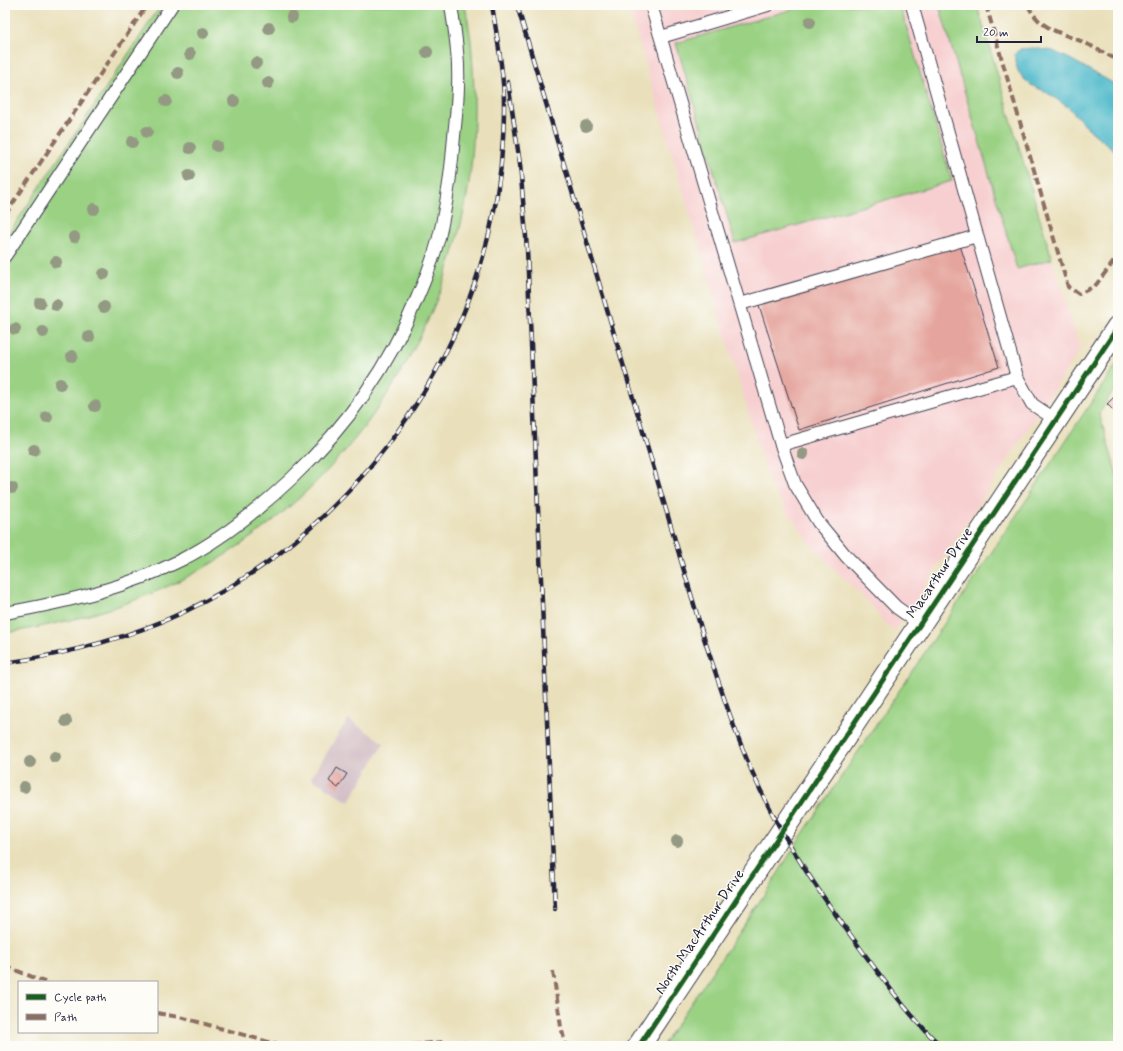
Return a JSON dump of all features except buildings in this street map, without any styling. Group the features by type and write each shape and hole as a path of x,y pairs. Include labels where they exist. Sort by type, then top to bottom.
{"main road":[{"name":"Macarthur Drive","path":"782,831 1118,327"},
{"name":"North MacArthur Drive","path":"639,1046 782,831"}],"lane":[{"path":"5,256 172,5"},
{"path":"5,613 88,596 134,581 183,559 213,541 267,502 316,456 355,410 383,369 407,323 429,271 442,226 451,177 457,105 457,53 451,5"},
{"path":"652,5 781,444 796,484 818,522 846,556 896,608 920,624"},
{"path":"661,37 768,5"},
{"path":"912,5 1017,377 1032,404 1056,420"},
{"path":"740,304 977,236"},
{"path":"781,444 1017,377"}],"shaded area":[{"path":"628,5 939,5 1017,269 1052,259 1078,342 1083,345 895,631 885,624 872,606 830,565 807,539 773,489 764,466"},
{"path":"348,719 384,743 349,802 311,778"}],"green space":[{"path":"161,5 465,5 472,47 474,130 471,169 465,206 449,265 427,322 398,376 364,427 324,473 280,515 231,551 177,582 157,591 136,600 93,614 49,625 5,633 5,239"},
{"path":"807,5 900,5 952,181 735,243 676,43"},
{"path":"939,5 977,5 1052,259 1017,269"},
{"path":"1118,362 1118,384 1099,413 1118,478 1118,1046 662,1046 772,883 798,841"}],"water":[{"path":"1033,48 1053,51 1118,86 1118,153 1092,132 1068,107 1046,92 1031,85 1024,79 1018,71 1015,61 1015,54 1020,49"}],"railway":[{"path":"5,663 75,650 143,629 186,611 251,574 310,529 362,476 408,417 446,353 474,284 494,212 503,138 504,90 492,5"},
{"path":"517,5 703,635 743,750 759,787 781,830 819,890 898,999 941,1046"},
{"path":"508,82 520,164 527,249 555,909"}],"marked path":[{"path":"5,215 147,5"},
{"path":"986,5 1068,287 1079,294 1095,286 1118,256"},
{"path":"1028,5 1038,20 1052,30 1085,43 1118,60"},
{"path":"5,966 42,981"},
{"path":"553,971 561,1027 566,1046"},
{"path":"158,1013 184,1018 283,1046"},
{"path":"400,1046 443,1042 461,1042 477,1046"}],"cycle path":[{"path":"639,1046 1118,327"}]}
